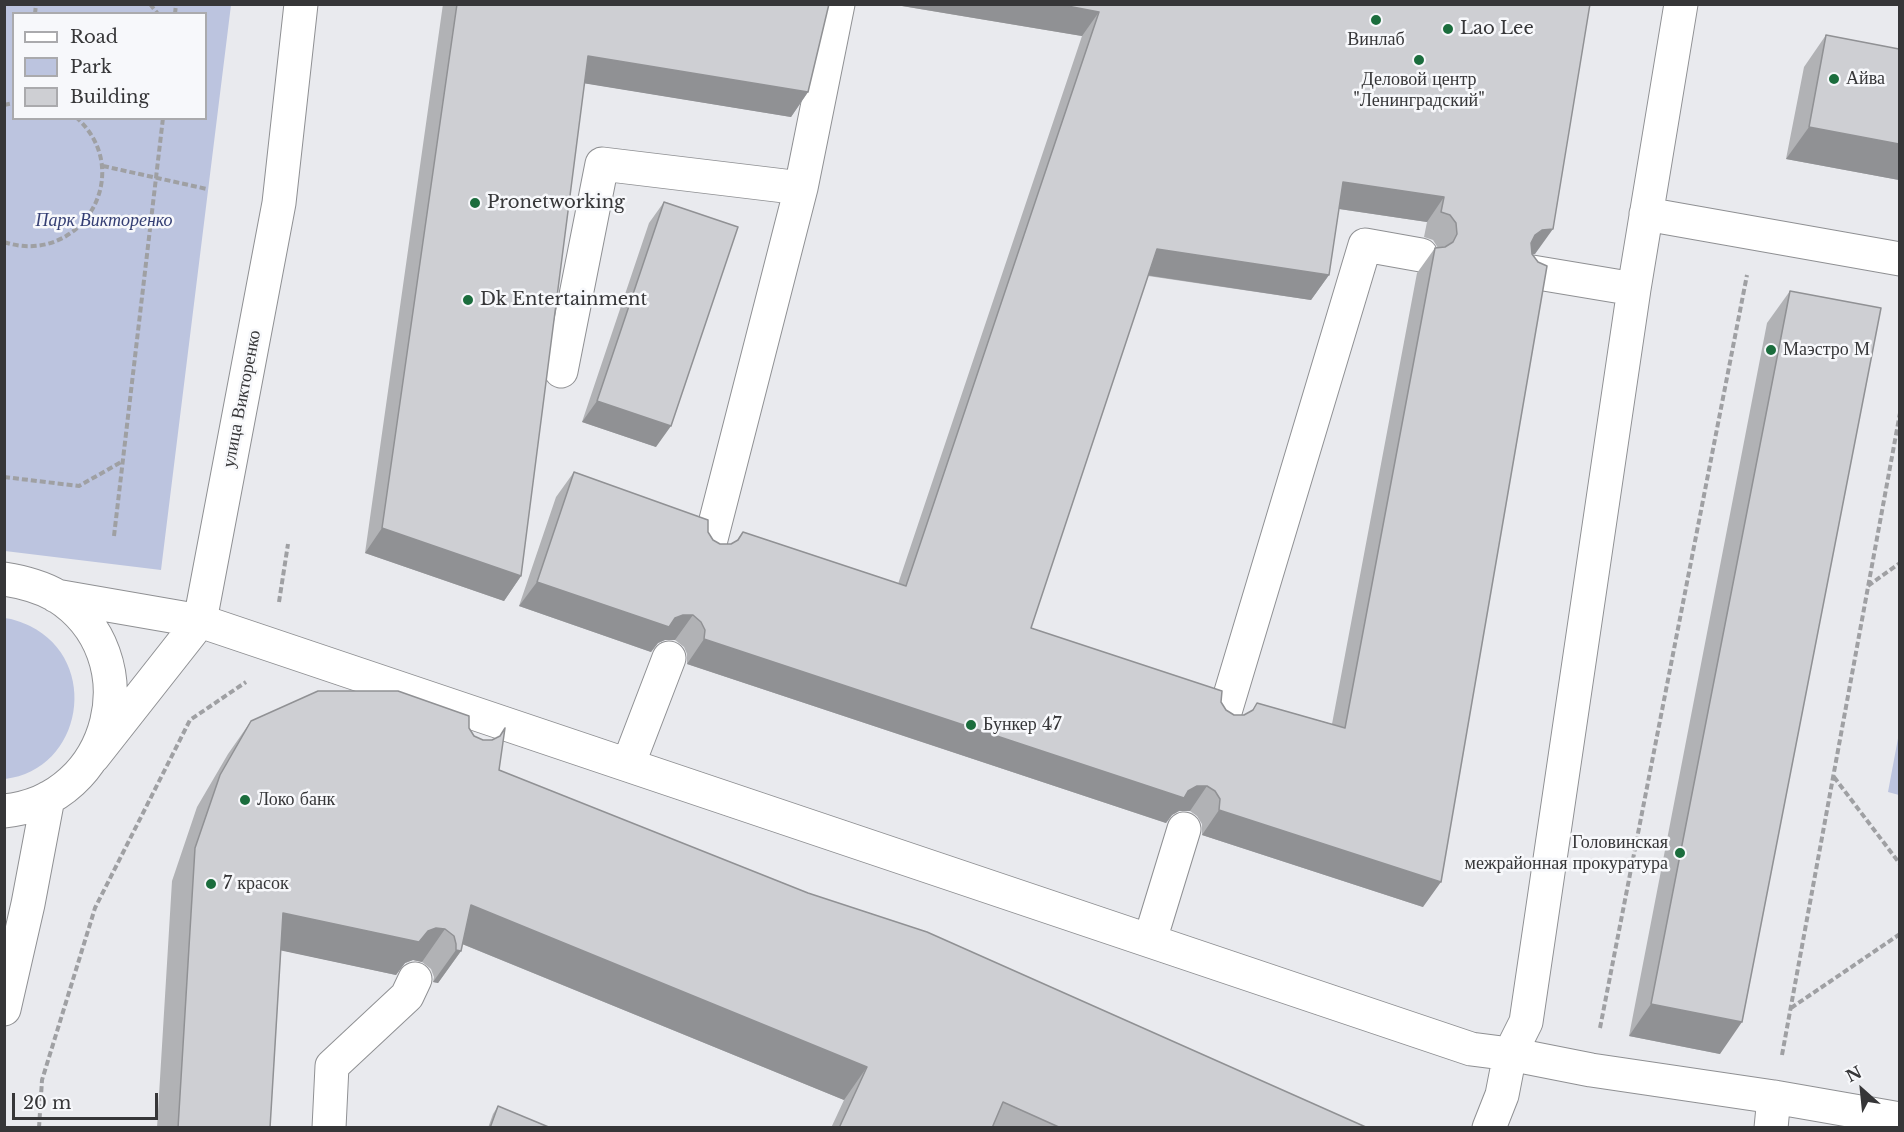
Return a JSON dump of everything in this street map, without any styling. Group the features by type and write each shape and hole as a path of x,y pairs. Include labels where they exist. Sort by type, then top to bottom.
{"street":[{"name":"улица Викторенко","path":"93,757 200,621 279,203 300,4"},
{"path":"708,551 801,188 838,4"},
{"path":"1489,1128 1502,1095 1510,1054 1526,1022 1634,289 1681,4"},
{"path":"561,371 602,164 801,188"},
{"path":"1646,214 1899,259"},
{"path":"1222,722 1365,245 1421,255"},
{"path":"1532,272 1634,289"},
{"path":"4,579 28,583 56,596 80,615 98,640 108,669 111,699 106,730 93,757 73,781 48,798 19,809 4,811"},
{"path":"56,596 200,621 471,729 628,765 1471,1048 1591,1070 1772,1112 1899,1119"},
{"path":"628,765 669,658"},
{"path":"4,1009 28,904 48,798"},
{"path":"1150,940 1184,829"},
{"path":"329,1128 332,1066 407,996 415,979"}],"path":[{"path":"4,242 30,247 54,242 76,231 92,212 101,190 103,166 97,145 79,120"},
{"path":"114,536 163,120"},
{"path":"103,166 207,189"},
{"path":"1591,1070 1755,234"},
{"path":"1772,1112 1899,413"},
{"path":"4,477 79,486 123,461"},
{"path":"279,603 288,544"},
{"path":"1868,587 1899,562"},
{"path":"39,1128 42,1080 95,908 190,720 256,676"},
{"path":"1833,776 1899,864"},
{"path":"1790,1008 1899,934"}],"green space":[{"name":"Парк Викторенко","path":"5,4 231,5 161,570 5,551"},
{"path":"4,618 30,626 53,642 67,663 74,687 73,712 66,736 52,756 31,771 5,779"},
{"path":"1899,733 1899,795 1888,792"}],"building":[{"path":"457,4 829,4 808,92 588,56 521,576 382,528"},
{"path":"1057,4 1590,4 1553,229 1542,230 1535,235 1531,243 1532,254 1538,262 1547,266 1441,882 1219,810 1220,799 1215,791 1207,786 1197,786 1188,791 1184,798 704,639 705,630 701,622 693,615 675,618 669,627 537,582 574,472 708,520 708,532 713,540 720,544 731,544 738,540 743,532 906,586 1099,12","holes":["1343,182 1444,197 1441,212 1450,215 1456,223 1457,234 1453,242 1445,247 1435,248 1345,728 1257,703 1253,710 1244,715 1234,715 1226,710 1221,702 1222,691 1031,628 1157,249 1329,275"]},
{"path":"1826,35 1899,49 1899,144 1809,127"},
{"path":"664,202 738,227 671,426 597,401"},
{"path":"1790,291 1881,308 1742,1022 1651,1004"},
{"path":"318,691 398,691 469,716 469,728 474,736 483,740 492,740 500,736 505,728 499,770 808,893 927,932 1368,1128 1061,1128 1003,1102 992,1128 839,1128 867,1067 471,905 461,951 456,950 454,936 445,929 436,928 428,931 419,942 283,913 270,1128 178,1128 195,848 220,775 251,721"},
{"path":"498,1106 551,1128 490,1128"}],"place":[{"name":"Винлаб","path":"1376,20"},
{"name":"Lao Lee","path":"1448,29"},
{"name":"Деловой центр \"Ленинградский\"","path":"1419,60"},
{"name":"Айва","path":"1834,79"},
{"name":"Pronetworking","path":"475,203"},
{"name":"Dk Entertainment","path":"468,300"},
{"name":"Маэстро М","path":"1771,350"},
{"name":"Бункер 47","path":"971,725"},
{"name":"Локо банк","path":"245,800"},
{"name":"Головинская межрайонная прокуратура","path":"1680,853"},
{"name":"7 красок","path":"211,884"}]}
